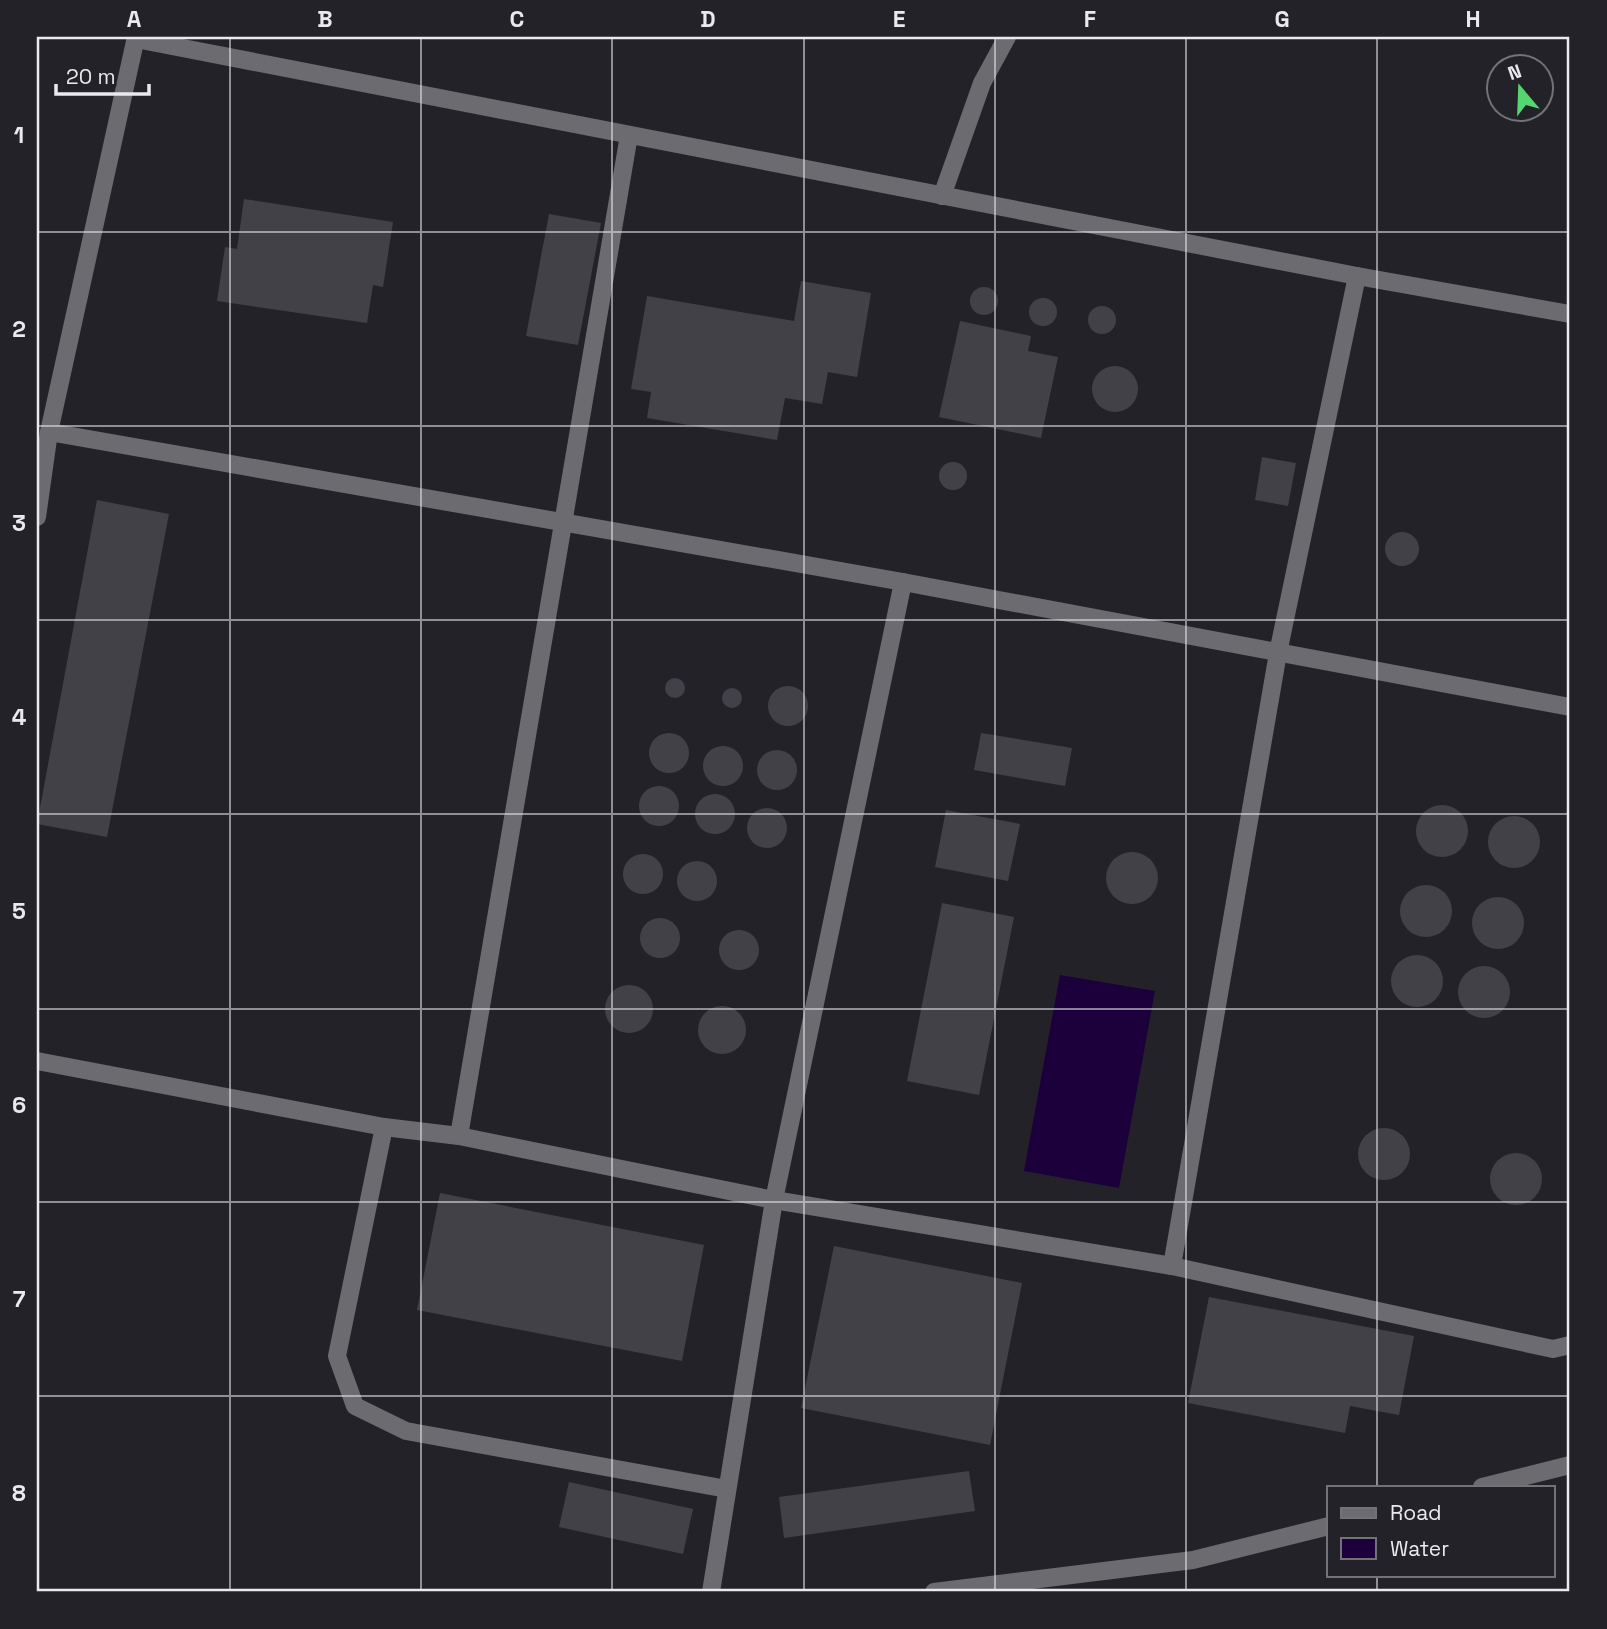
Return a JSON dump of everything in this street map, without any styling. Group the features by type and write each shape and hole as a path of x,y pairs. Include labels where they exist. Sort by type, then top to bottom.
{"street":[{"path":"942,196 982,83 1007,37"},
{"path":"37,517 49,432 136,38 1357,276 1570,314"},
{"path":"459,1136 629,135"},
{"path":"1172,1266 1278,653 1357,276"},
{"path":"49,432 903,582 1570,707"},
{"path":"711,1592 774,1200 903,582"},
{"path":"37,1061 384,1127 459,1136 774,1200 1172,1266 1553,1349 1570,1345"},
{"path":"384,1127 337,1356 355,1406 406,1432 727,1489"},
{"path":"1486,1486 1570,1465"},
{"path":"934,1592 1193,1560 1327,1526"}],"water":[{"path":"1060,975 1155,991 1119,1188 1024,1171"}],"building":[{"path":"244,199 393,222 383,287 373,285 367,323 217,301 225,247 237,249"},
{"path":"549,214 601,223 578,345 526,336"},
{"path":"801,281 871,293 857,377 828,372 822,404 785,398 777,440 647,418 651,392 631,389 647,296 794,321"},
{"path":"984,287 994,291 998,301 994,311 984,315 974,311 970,301 974,291"},
{"path":"1043,298 1053,302 1057,312 1053,322 1043,326 1033,322 1029,312 1033,302"},
{"path":"1102,306 1112,310 1116,320 1112,330 1102,334 1092,330 1088,320 1092,310"},
{"path":"960,321 1031,336 1028,351 1058,357 1041,438 939,417"},
{"path":"1115,366 1131,373 1138,389 1131,405 1115,412 1099,405 1092,389 1099,373"},
{"path":"1262,457 1296,463 1288,506 1255,500"},
{"path":"953,462 963,466 967,476 963,486 953,490 943,486 939,476 943,466"},
{"path":"97,500 169,514 107,837 37,824"},
{"path":"1402,532 1414,537 1419,549 1414,561 1402,566 1390,561 1385,549 1390,537"},
{"path":"671,678 679,678 685,688 679,698 671,698 665,692 665,684"},
{"path":"788,686 802,692 808,706 802,720 788,726 774,720 768,706 774,692"},
{"path":"728,688 736,688 742,698 736,708 728,708 722,702 722,694"},
{"path":"669,733 683,739 689,753 683,767 669,773 655,767 649,753 655,739"},
{"path":"981,733 1072,748 1065,786 974,770"},
{"path":"723,746 737,752 743,766 737,780 723,786 709,780 703,766 709,752"},
{"path":"777,750 791,756 797,770 791,784 777,790 763,784 757,770 763,756"},
{"path":"659,786 673,792 679,806 673,820 659,826 645,820 639,806 645,792"},
{"path":"715,794 729,800 735,814 729,828 715,834 701,828 695,814 701,800"},
{"path":"1442,805 1461,812 1468,831 1461,850 1442,857 1423,850 1416,831 1423,812"},
{"path":"767,808 781,814 787,828 781,842 767,848 753,842 747,828 753,814"},
{"path":"946,810 1020,824 1008,881 935,867"},
{"path":"1514,816 1533,823 1540,842 1533,861 1514,868 1495,861 1488,842 1495,823"},
{"path":"1132,852 1142,854 1150,860 1156,868 1156,888 1150,896 1142,902 1132,904 1122,902 1114,896 1108,888 1106,878 1108,868 1114,860 1122,854"},
{"path":"643,854 657,860 663,874 657,888 643,894 629,888 623,874 629,860"},
{"path":"697,861 711,867 717,881 711,895 697,901 683,895 677,881 683,867"},
{"path":"1426,885 1436,887 1444,893 1450,901 1450,921 1444,929 1436,935 1426,937 1416,935 1408,929 1402,921 1400,911 1402,901 1408,893 1416,887"},
{"path":"1498,897 1517,904 1524,923 1517,942 1498,949 1479,942 1472,923 1479,904"},
{"path":"942,903 1014,917 979,1095 907,1081"},
{"path":"660,918 674,924 680,938 674,952 660,958 646,952 640,938 646,924"},
{"path":"739,930 753,936 759,950 753,964 739,970 725,964 719,950 725,936"},
{"path":"1417,955 1436,962 1443,981 1436,1000 1417,1007 1398,1000 1391,981 1398,962"},
{"path":"1484,966 1503,973 1510,992 1503,1011 1484,1018 1465,1011 1458,992 1465,973"},
{"path":"629,985 646,992 653,1009 646,1026 629,1033 612,1026 605,1009 612,992"},
{"path":"722,1006 739,1013 746,1030 739,1047 722,1054 705,1047 698,1030 705,1013"},
{"path":"1384,1128 1403,1135 1410,1154 1403,1173 1384,1180 1365,1173 1358,1154 1365,1135"},
{"path":"1516,1153 1526,1155 1534,1161 1540,1169 1540,1189 1534,1197 1526,1203 1516,1205 1506,1203 1498,1197 1492,1189 1490,1179 1492,1169 1498,1161 1506,1155"},
{"path":"440,1193 704,1245 682,1361 417,1310"},
{"path":"834,1246 1022,1283 990,1445 801,1408"},
{"path":"1209,1297 1414,1336 1399,1415 1350,1406 1345,1433 1188,1403"},
{"path":"969,1471 975,1511 784,1538 779,1497"},
{"path":"569,1482 693,1509 683,1554 559,1527"}]}
